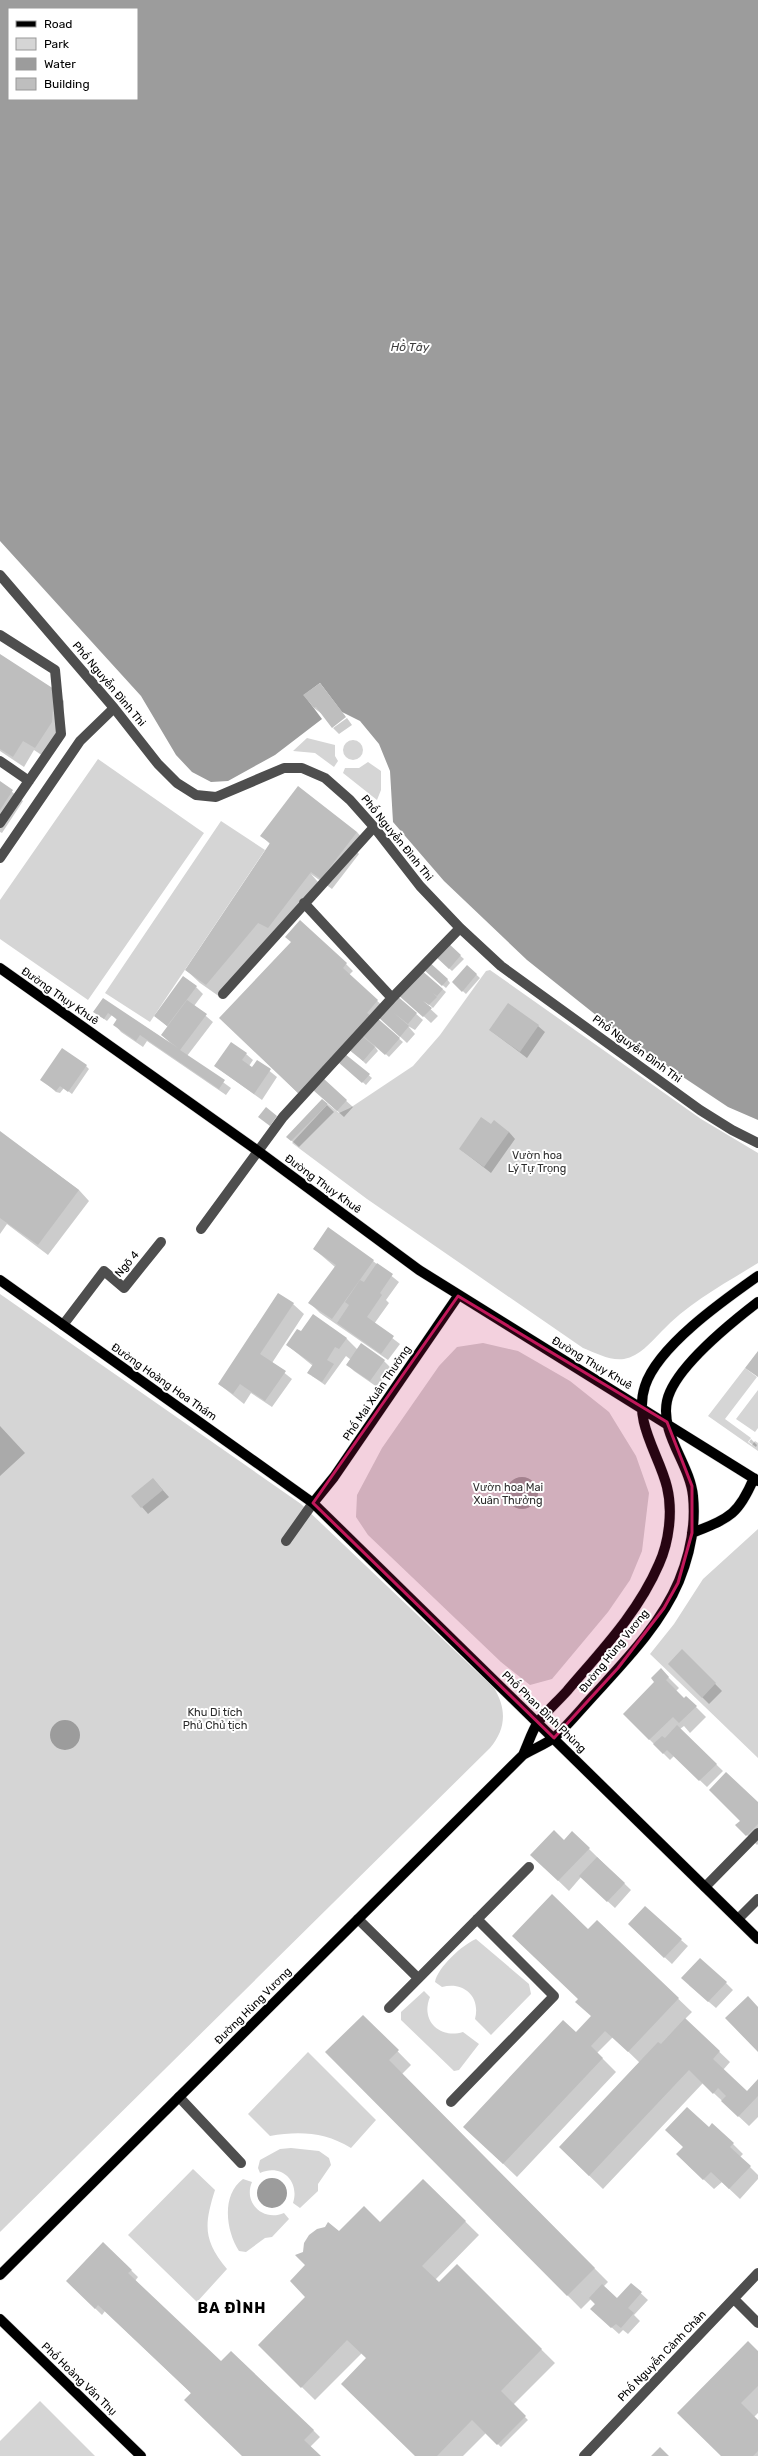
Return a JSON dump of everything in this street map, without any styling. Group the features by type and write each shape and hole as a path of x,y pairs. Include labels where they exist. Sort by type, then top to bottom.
{"main road":[{"name":"Đường Thụy Khuê","path":"0,968 458,1296 667,1422 756,1479"},
{"path":"641,1407 645,1386 654,1368 674,1344 714,1307 758,1276"},
{"name":"Đường Hoàng Hoa Thám","path":"0,1280 313,1503"},
{"name":"Phố Mai Xuân Thưởng","path":"313,1503 334,1478 458,1296"},
{"path":"667,1422 667,1401 673,1387 694,1359 719,1333 758,1302"},
{"name":"Đường Hùng Vương","path":"523,1755 538,1722 620,1630 644,1595 666,1546 669,1518 667,1488 644,1425 641,1407"},
{"name":"Đường Hùng Vương","path":"0,2275 523,1755 554,1738 618,1668 664,1608 678,1583 692,1533 694,1512 692,1486 667,1422"},
{"path":"692,1533 736,1513 744,1502 756,1479"},
{"name":"Phố Phan Đình Phùng","path":"313,1503 758,1939"},
{"name":"Phố Hoàng Văn Thụ","path":"0,2319 141,2456"}],"street":[{"name":"Phố Nguyễn Đình Thi","path":"0,575 114,708 158,764 177,783 196,795 216,797 284,768 302,768 325,778 350,800 374,827 420,886 460,928 501,966 667,1086 732,1130 758,1143"},
{"path":"0,635 55,670 61,734 0,823"},
{"path":"0,858 80,741 114,708"},
{"path":"0,761 29,781"},
{"path":"223,994 374,827"},
{"path":"304,903 392,998"},
{"path":"202,1229 282,1117 392,998 460,928"},
{"name":"Ngõ 4","path":"63,1324 104,1271 124,1288 161,1242"},
{"path":"286,1541 313,1503"},
{"path":"705,1887 758,1833"},
{"path":"389,2008 529,1867"},
{"path":"738,1919 758,1899"},
{"path":"358,1919 418,1978"},
{"path":"451,2102 554,1996 477,1919"},
{"path":"179,2097 241,2163"},
{"name":"Phố Nguyễn Cảnh Chân","path":"584,2456 758,2273"},
{"path":"734,2298 758,2322"}],"highlighted area":[{"path":"458,1296 667,1422 692,1486 692,1533 678,1583 664,1608 618,1668 554,1738 313,1503"}],"green space":[{"path":"307,738 335,745 335,756 338,761 334,767 315,753 293,751"},
{"path":"353,740 360,743 363,750 360,757 353,760 346,757 343,750 346,743"},
{"path":"98,759 204,833 88,1000 0,939 0,900"},
{"path":"368,762 381,771 381,790 377,800 343,773 345,768 359,768"},
{"path":"221,821 265,850 150,1022 105,993"},
{"name":"Vườn hoa Lý Tự Trọng","path":"490,970 701,1119 758,1153 758,1263 719,1286 695,1303 683,1312 640,1352 630,1357 624,1359 614,1359 583,1348 367,1199 292,1143 328,1104 339,1113 350,1108 413,1066 440,1035 486,971"},
{"name":"Khu Di tích Phủ Chủ tịch","path":"0,1294 301,1504 494,1688 501,1704 503,1719 499,1734 490,1748 0,2232"},
{"name":"Vườn hoa Mai Xuân Thưởng","path":"483,1343 518,1351 570,1381 609,1412 636,1456 649,1493 642,1551 630,1580 608,1612 552,1679 530,1685 501,1662 368,1535 356,1517 357,1495 382,1448 439,1366 457,1347"},
{"path":"745,1368 757,1377 725,1419 751,1438 748,1442 752,1445 755,1441 758,1443 758,1451 708,1416"},
{"path":"758,1390 758,1428 755,1432 736,1419"},
{"path":"758,1529 758,1758 650,1654 674,1624 703,1579"},
{"path":"476,1939 529,1984 531,1994 491,2035 475,2019 475,2003 469,1992 457,1986 442,1987 435,1982 437,1976 451,1957 464,1946"},
{"path":"424,1991 430,1997 428,2014 434,2026 447,2033 463,2032 479,2044 459,2070 454,2071 401,2020 401,2012"},
{"path":"308,2052 376,2120 351,2148 331,2139 312,2134 281,2134 270,2136 248,2114"},
{"path":"291,2148 319,2151 329,2158 331,2165 318,2184 318,2191 300,2208 293,2203 294,2188 287,2176 275,2171 260,2173 258,2168 260,2160 280,2149"},
{"path":"193,2169 215,2190 209,2213 208,2232 213,2249 227,2269 197,2302 128,2235"},
{"path":"243,2179 252,2182 250,2197 257,2209 262,2213 269,2215 284,2213 289,2219 272,2237 265,2238 246,2252 239,2251 235,2243 231,2234 228,2214 231,2194"},
{"path":"40,2401 95,2456 0,2456 0,2441"}],"water":[{"name":"Hồ Tây","path":"0,0 758,0 758,1120 728,1107 626,1039 527,960 444,881 393,822 390,771 379,744 360,721 342,712 320,683 304,695 322,719 275,755 228,781 211,782 192,772 176,755 141,696 0,541"},
{"path":"519,1477 525,1477 535,1484 538,1493 537,1499 531,1506 525,1509 519,1509 509,1502 506,1496 506,1490 513,1480"},
{"path":"65,1720 76,1724 80,1735 76,1746 65,1750 54,1746 50,1735 54,1724"},
{"path":"272,2178 282,2183 287,2193 282,2203 272,2208 262,2203 257,2193 262,2183"}],"building":[{"path":"0,654 54,689 52,722 35,748 23,741 13,757 0,749"},
{"path":"320,683 346,717 332,728 316,707 314,708 303,695"},
{"path":"0,781 13,790 0,810"},
{"path":"298,786 357,832 321,879 311,872 268,928 258,923 206,985 185,970 270,843 260,836"},
{"path":"300,920 347,963 343,968 378,1000 367,1013 370,1015 298,1093 219,1018 291,942 285,937"},
{"path":"447,942 461,955 449,969 435,956"},
{"path":"428,961 448,979 442,986 422,968"},
{"path":"467,965 477,974 462,992 452,982"},
{"path":"420,969 443,989 437,996 433,993 437,997 429,1005 423,1001 432,1008 423,1017 397,994"},
{"path":"183,976 197,986 167,1026 154,1016"},
{"path":"396,995 417,1013 408,1024 394,1013 409,1026 400,1037 378,1017"},
{"path":"103,998 178,1048 161,1035 187,1000 207,1014 180,1050 225,1080 219,1089 140,1035 136,1041 113,1025 117,1019 108,1013 104,1019 93,1012"},
{"path":"508,1003 539,1025 520,1052 489,1030"},
{"path":"376,1017 400,1038 385,1055 361,1034"},
{"path":"361,1035 375,1047 363,1061 348,1049"},
{"path":"231,1042 247,1053 242,1060 252,1067 257,1060 271,1069 254,1094 214,1066"},
{"path":"62,1048 87,1065 68,1092 60,1086 56,1091 40,1080"},
{"path":"345,1054 370,1074 362,1083 338,1062"},
{"path":"323,1078 347,1100 337,1111 313,1090"},
{"path":"322,1099 328,1104 291,1141 286,1137"},
{"path":"266,1107 277,1116 270,1126 258,1117"},
{"path":"481,1117 491,1124 494,1120 509,1132 484,1167 459,1149"},
{"path":"0,1131 79,1190 38,1245 0,1218"},
{"path":"328,1227 374,1260 332,1319 308,1303 336,1265 313,1249"},
{"path":"377,1263 393,1274 380,1293 382,1295 367,1317 394,1336 381,1354 337,1323 349,1305 345,1302 360,1280 364,1282"},
{"path":"278,1293 294,1303 260,1354 286,1371 265,1401 240,1384 233,1394 218,1384"},
{"path":"313,1314 347,1338 339,1349 335,1347 327,1360 334,1364 322,1382 307,1373 313,1364 286,1345 297,1329 301,1331"},
{"path":"361,1343 385,1360 370,1381 346,1365"},
{"path":"758,1351 758,1377 745,1368"},
{"path":"153,1478 163,1490 141,1508 131,1496"},
{"path":"682,1649 716,1683 702,1698 668,1664"},
{"path":"661,1668 669,1677 666,1680 684,1698 686,1696 697,1706 679,1723 673,1717 649,1740 623,1714 654,1682 651,1678"},
{"path":"677,1725 717,1764 699,1781 667,1750 663,1754 653,1744 662,1736 665,1738"},
{"path":"726,1772 758,1802 758,1824 746,1836 735,1825 740,1821 709,1790"},
{"path":"554,1830 564,1840 572,1831 590,1848 558,1881 530,1855"},
{"path":"597,1857 625,1883 607,1902 579,1876"},
{"path":"552,1894 588,1929 597,1920 679,1998 628,2052 605,2031 591,2046 603,2058 503,2164 463,2127 563,2020 576,2032 591,2016 575,2002 578,1999 512,1936"},
{"path":"645,1906 682,1939 664,1958 628,1924"},
{"path":"700,1958 727,1982 708,2002 681,1978"},
{"path":"748,1996 758,2007 758,2052 725,2018"},
{"path":"363,2015 399,2050 389,2060 595,2268 567,2296 325,2052"},
{"path":"685,2018 720,2051 713,2059 747,2091 758,2079 758,2096 738,2117 721,2101 726,2096 718,2088 713,2094 689,2070 589,2176 559,2147 658,2042 661,2044"},
{"path":"687,2107 709,2127 712,2123 734,2143 730,2147 751,2166 729,2189 711,2172 703,2180 676,2154 683,2147 665,2130"},
{"path":"423,2179 466,2221 422,2266 439,2282 457,2264 542,2349 501,2391 526,2416 497,2445 472,2420 437,2456 415,2456 341,2384 366,2358 347,2340 301,2388 258,2345 305,2297 290,2281 305,2265 295,2255 303,2252 304,2243 309,2235 317,2229 325,2227 328,2222 339,2231 364,2206 380,2222"},
{"path":"103,2242 132,2270 128,2273 221,2361 231,2351 314,2430 304,2440 321,2456 242,2456 184,2400 191,2393 98,2305 95,2309 66,2281"},
{"path":"631,2283 642,2292 628,2308 634,2313 621,2328 616,2324 611,2328 590,2309 595,2304 589,2298 602,2284 617,2298"},
{"path":"748,2341 758,2351 758,2386 741,2403 758,2420 758,2451 753,2456 721,2456 677,2413"},
{"path":"660,2447 669,2456 651,2456"}],"district":[{"name":"BA ĐÌNH","path":"232,2308"}]}
